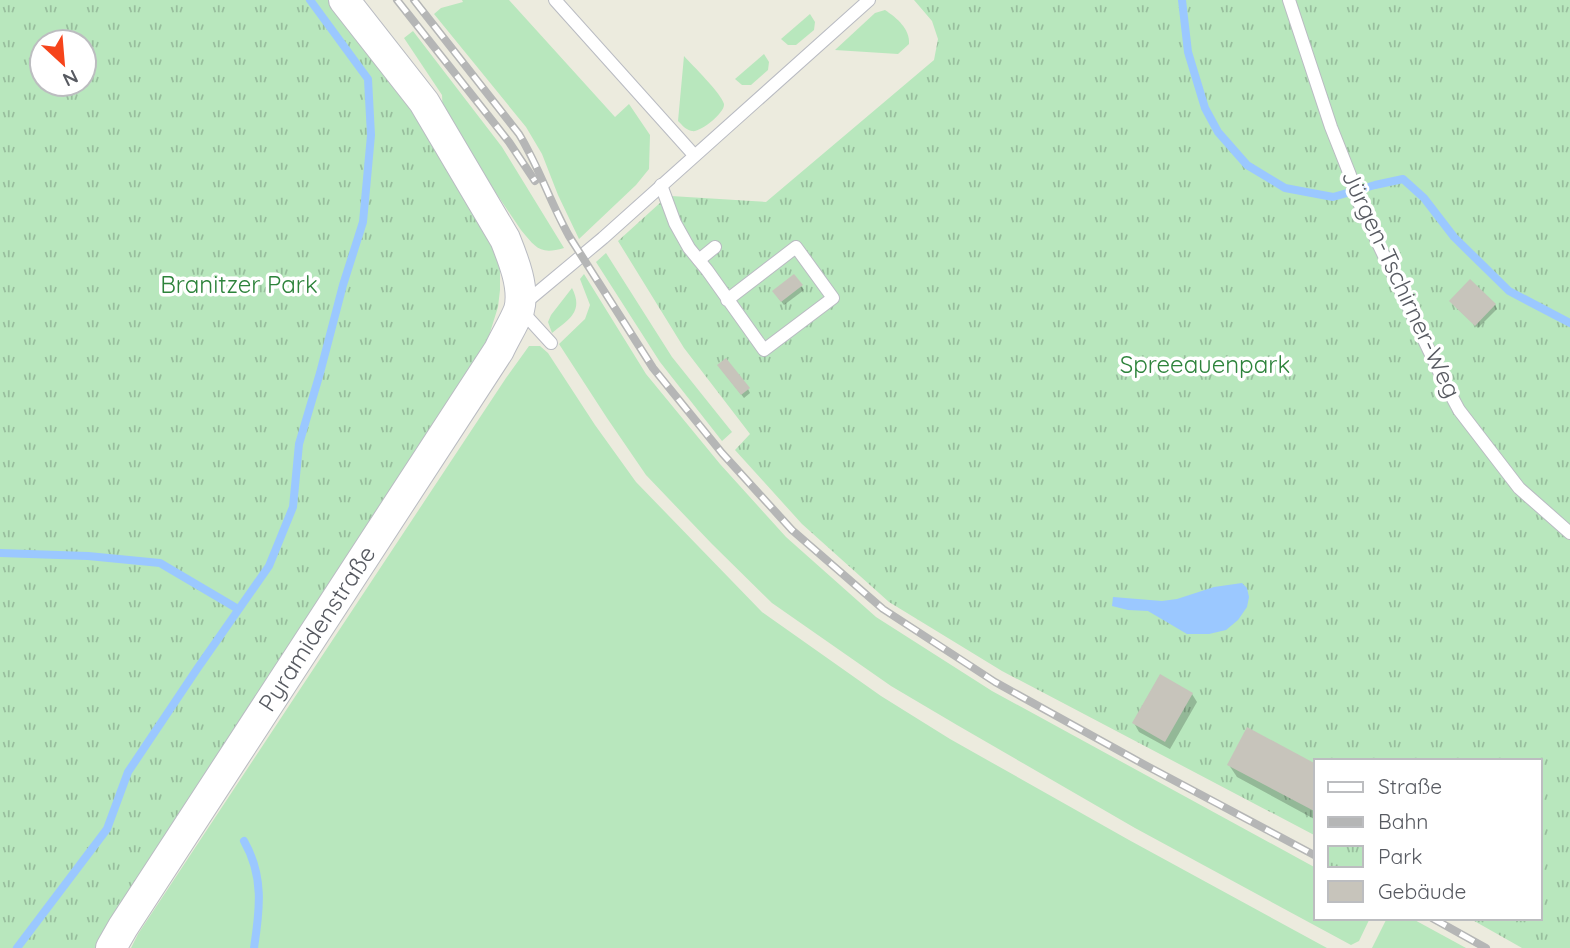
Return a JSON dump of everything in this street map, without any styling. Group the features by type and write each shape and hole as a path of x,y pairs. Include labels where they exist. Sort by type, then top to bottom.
{"street":[{"path":"344,0 424,102 505,239 519,284 519,308"},
{"name":"Pyramidenstraße","path":"111,948 122,927 499,350 519,308"}],"lane":[{"path":"555,0 694,155"},
{"path":"551,343 519,308 603,238 869,0"},
{"name":"Jürgen-Tschirner-Weg","path":"1289,0 1358,201 1444,382 1459,410 1519,488 1570,533"},
{"path":"661,185 675,223 689,248 699,260 727,300 764,350 833,298 796,247 727,300"},
{"path":"699,260 715,247"}],"green space":[{"name":"Branitzer Park","path":"0,0 329,0 415,110 492,245 500,270 498,307 487,342 96,948 0,948"},
{"path":"462,0 509,0 615,117 629,104 650,135 649,169 636,185 579,239 542,154 526,127 434,14 441,8 463,2"},
{"name":"Spreeauenpark","path":"914,0 1570,0 1570,948 1522,948 1473,920 1542,920 1542,759 1314,759 1314,835 1002,671 889,602 802,524 735,450 750,434 684,348 618,241 671,196 766,202 934,60 938,39 932,21"},
{"path":"885,10 898,20 909,39 909,44 898,54 835,50 875,13"},
{"path":"810,14 815,22 814,30 796,45 788,45 781,39"},
{"path":"413,31 502,147 564,248 549,251 539,248 521,230 443,115 442,95 404,38"},
{"path":"764,54 769,62 768,70 751,85 742,85 735,79"},
{"path":"684,56 713,87 724,104 716,117 696,131 688,130 678,121"},
{"path":"606,253 672,357 732,432 722,441 660,362 596,262"},
{"path":"584,274 646,374 720,464 786,537 876,617 992,691 1314,867 1314,920 1369,920 1359,941 1351,945 1135,828 891,686 772,603 646,475 559,344 585,319 590,305 580,279"},
{"path":"572,288 576,303 573,314 552,333 548,322 551,315"},
{"path":"529,346 540,346 548,353 636,482 762,612 881,696 950,739 1327,948 131,948"},
{"path":"1386,920 1415,920 1466,948 1372,948"}],"water":[{"path":"1242,583 1247,588 1249,597 1247,607 1238,620 1226,630 1209,634 1187,634 1148,611 1112,606 1113,597 1162,601 1214,587"}],"building":[{"path":"794,274 803,285 781,302 772,291"},
{"path":"1470,279 1496,304 1475,326 1449,301"},
{"path":"726,358 750,388 741,395 717,365"},
{"path":"1160,674 1193,693 1165,742 1132,723"},
{"path":"1247,727 1314,763 1314,811 1227,765"}],"waterway":[{"path":"17,948 107,829 128,772 269,566 293,507 299,444 363,222 371,135 368,79 310,0"},
{"path":"1182,0 1188,52 1205,108 1218,132 1247,165 1285,188 1333,197 1403,179 1424,198 1454,237 1509,291 1570,323"},
{"path":"0,553 88,556 160,563 238,609"},
{"path":"244,841 258,880 259,906 254,948"}],"railway":[{"path":"397,0 509,142 535,181"},
{"path":"414,0 519,134 569,236 653,368 722,453 792,530 883,609 995,682 1314,855"},
{"path":"1436,920 1486,948"}]}
